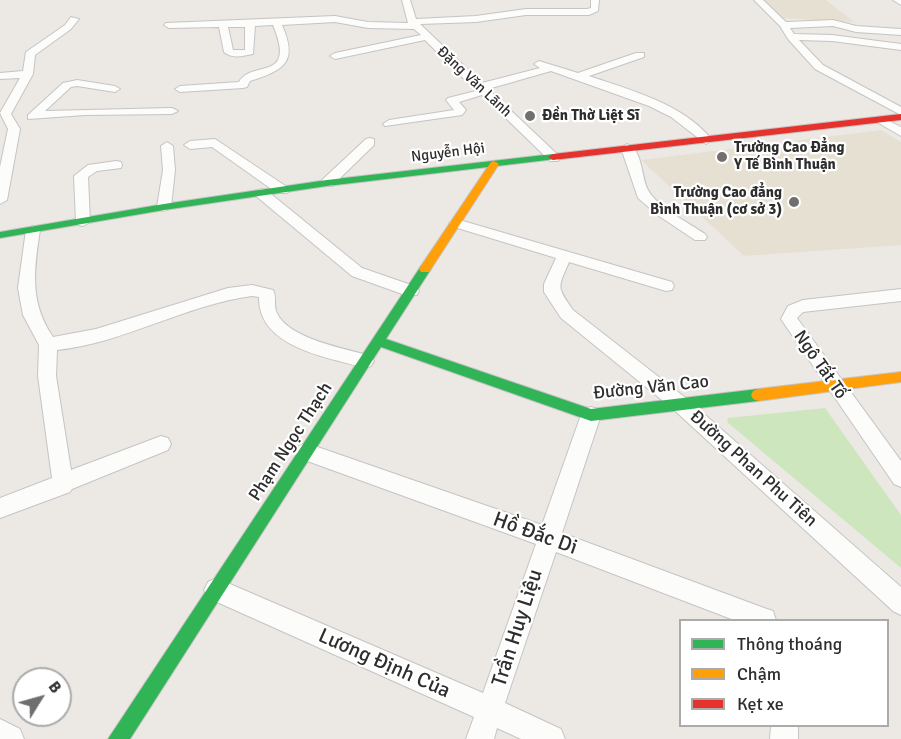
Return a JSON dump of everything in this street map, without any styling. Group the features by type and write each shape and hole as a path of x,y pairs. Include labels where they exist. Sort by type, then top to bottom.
{"street":[{"path":"406,0 413,24"},
{"path":"169,25 250,24 335,19 368,25 413,24 526,12 589,12 595,9 595,0"},
{"path":"758,0 784,25 790,37 819,67 901,112"},
{"path":"0,200 3,169 14,129 13,123 5,114 28,74 30,54 68,27 74,19"},
{"path":"180,89 243,85 246,79 272,71 285,54 276,22"},
{"path":"784,25 833,23 856,29 901,32"},
{"path":"223,24 230,52 234,54 250,52 250,24"},
{"name":"Đặng Văn Lãnh","path":"413,24 554,158"},
{"path":"335,56 427,37"},
{"path":"790,37 832,38 901,47"},
{"path":"578,76 640,55"},
{"path":"389,124 458,113 460,110 452,100 545,66 654,105 685,121 705,140"},
{"path":"0,75 28,74"},
{"path":"33,116 67,85 77,83 115,89"},
{"path":"654,105 676,99"},
{"path":"13,123 33,116 64,111 110,113 172,111"},
{"name":"Nguyễn Hội","path":"0,235 327,183 901,117"},
{"path":"881,120 901,132"},
{"path":"327,183 370,142"},
{"path":"190,145 215,143 282,190"},
{"path":"165,207 170,170 167,146"},
{"path":"627,148 644,195 664,213 700,237"},
{"name":"Phạm Ngọc Thạch","path":"118,739 494,164"},
{"path":"83,222 81,176 86,170 95,166 116,165"},
{"path":"261,193 357,272 411,291"},
{"path":"456,223 666,286"},
{"path":"33,230 24,283 30,311 48,344 48,376 63,485"},
{"name":"Đường Phan Phu Tiên","path":"565,255 552,284 552,292 567,314 680,404 901,603"},
{"path":"48,344 62,345 87,339 153,315 213,297 255,289 267,294 267,310 271,319 287,334 365,361"},
{"name":"Ngô Tất Tố","path":"901,295 796,307 790,313 789,319 800,338 901,478"},
{"name":"Đường Văn Cao","path":"379,341 591,415 901,377"},
{"name":"Trần Huy Liệu","path":"480,739 591,415"},
{"path":"0,508 63,485 161,444"},
{"name":"Hồ Đắc Di","path":"306,452 548,538 759,619"},
{"name":"Lương Định Của","path":"216,590 551,739"},
{"path":"0,733 10,739"}],"shaded area":[{"path":"761,0 826,0 854,22 781,18"},
{"name":"Trường Cao đẳng Bình Thuận (cơ sở 3)","path":"881,130 901,142 901,245 744,256 641,160"}],"green space":[{"path":"825,408 901,515 901,568 727,422 728,418"}],"traffic: fast":[{"path":"0,235 164,207 327,183 553,157"},
{"path":"118,739 425,269"},
{"path":"379,341 591,415 758,395"}],"traffic: slow":[{"path":"425,269 494,164"},
{"path":"758,395 901,377"}],"traffic: jam":[{"path":"553,157 901,117"}],"place":[{"name":"Đền Thờ Liệt Sĩ","path":"530,116"},
{"name":"Trường Cao Đẳng Y Tế Bình Thuận","path":"722,157"},
{"name":"Trường Cao đẳng Bình Thuận (cơ sở 3)","path":"794,202"}]}
